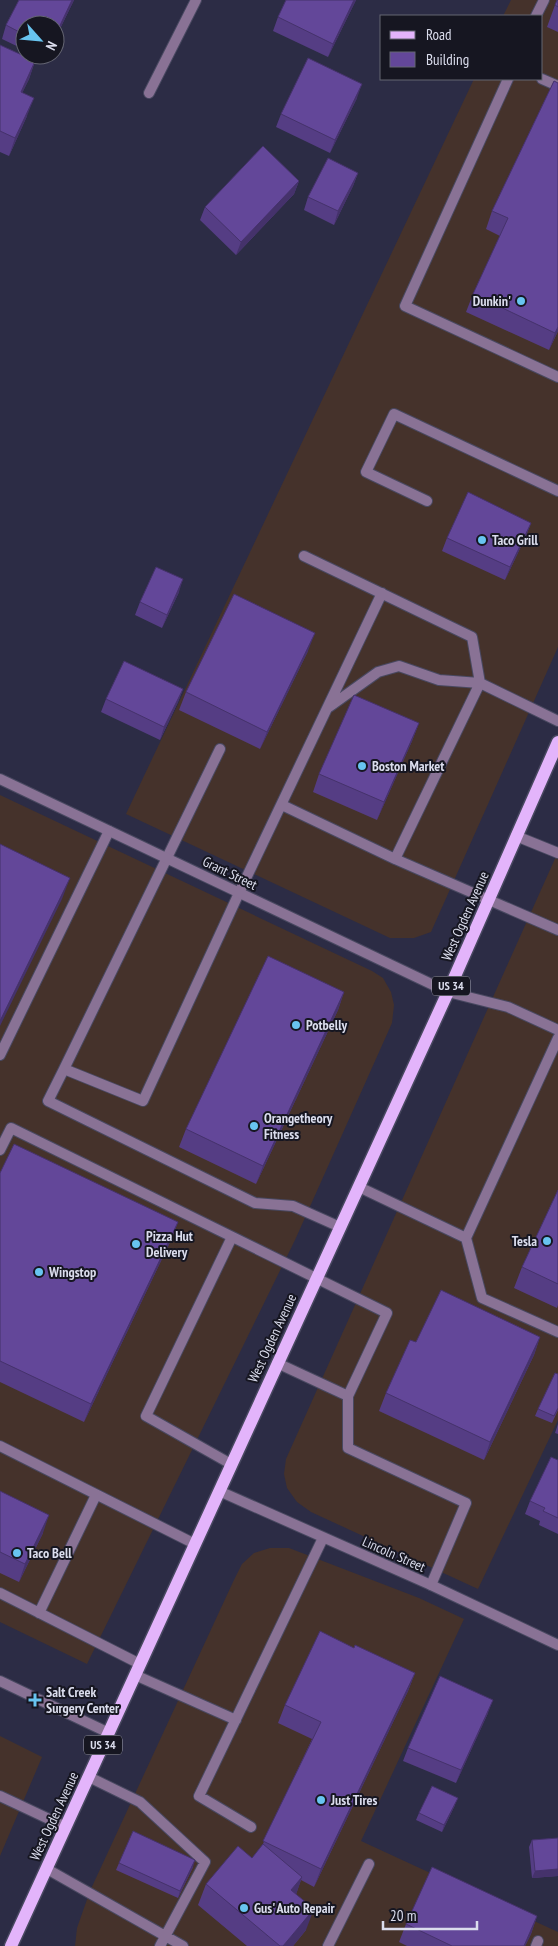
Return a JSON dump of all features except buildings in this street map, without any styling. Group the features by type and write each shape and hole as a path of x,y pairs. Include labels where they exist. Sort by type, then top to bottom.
{"main road":[{"name":"West Ogden Avenue","path":"11,1946 448,992 558,742"}],"street":[{"path":"149,93 196,0"},
{"path":"536,15 544,0"},
{"path":"543,79 558,86"},
{"path":"508,80 405,306 558,377"},
{"path":"427,501 366,472 394,414 558,491"},
{"path":"304,556 472,637 480,683 396,859"},
{"path":"64,1069 143,1101 239,893 382,593"},
{"path":"328,708 378,672 399,666 439,680 480,683 558,721"},
{"path":"220,749 48,1101 255,1203 293,1206 340,1227"},
{"name":"Grant Street","path":"0,779 448,992 508,1007 558,1030"},
{"path":"282,805 488,901 558,930"},
{"path":"0,1055 110,831"},
{"path":"516,836 558,854"},
{"path":"558,1038 466,1238 482,1298 558,1332"},
{"path":"0,1150 11,1128 388,1313 348,1396 348,1448 466,1503 431,1585"},
{"path":"359,1187 466,1238"},
{"path":"231,1464 146,1416 232,1237"},
{"path":"277,1363 348,1396"},
{"path":"0,1446 195,1544"},
{"name":"Lincoln Street","path":"219,1491 431,1585 558,1645"},
{"path":"39,1613 96,1495"},
{"path":"251,1827 199,1796 323,1538"},
{"path":"0,1594 39,1613 138,1669 236,1720"},
{"path":"0,1681 109,1733"},
{"path":"89,1777 140,1802 205,1862 160,1946"},
{"path":"0,1796 66,1827"},
{"path":"328,1946 369,1864"},
{"path":"47,1869 183,1946"}],"shaded area":[{"path":"511,0 558,0 558,647 431,932 414,938 390,938 126,814 474,80 543,80 543,15 504,15"},
{"path":"0,795 372,971 383,978 391,992 394,1005 392,1023 295,1240 87,1664 0,1622"},
{"path":"558,852 558,1420 478,1589 311,1512 297,1502 287,1488 284,1474 286,1459"},
{"path":"270,1548 289,1548 419,1598 464,1619 361,1841 558,1932 558,1946 75,1946 77,1928 90,1891 233,1582 242,1564 254,1553"},
{"path":"0,1736 42,1757 0,1856"}],"place":[{"name":"Dunkin'","path":"521,301"},
{"name":"Taco Grill","path":"482,540"},
{"name":"Boston Market","path":"362,766"},
{"name":"Potbelly","path":"296,1025"},
{"name":"Orangetheory Fitness","path":"254,1126"},
{"name":"Tesla","path":"547,1241"},
{"name":"Pizza Hut Delivery","path":"136,1244"},
{"name":"Wingstop","path":"39,1272"},
{"name":"Taco Bell","path":"17,1553"},
{"name":"Salt Creek Surgery Center","path":"35,1700"},
{"name":"Just Tires","path":"321,1800"},
{"name":"Gus' Auto Repair","path":"244,1908"}]}
